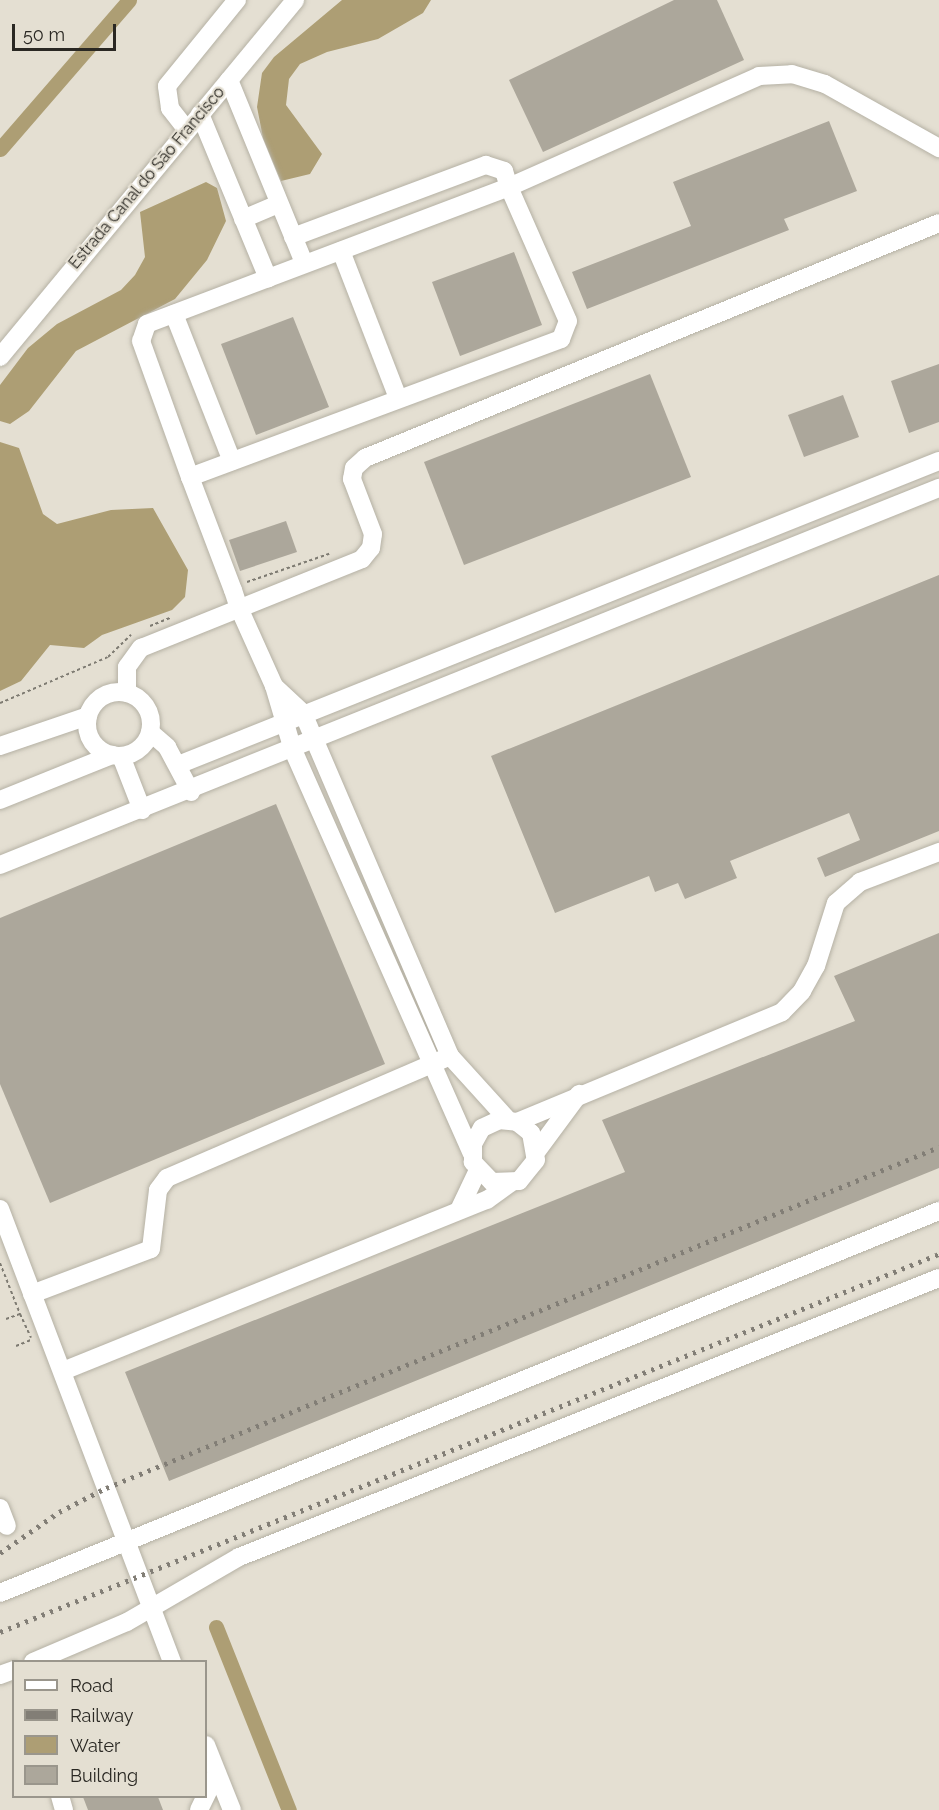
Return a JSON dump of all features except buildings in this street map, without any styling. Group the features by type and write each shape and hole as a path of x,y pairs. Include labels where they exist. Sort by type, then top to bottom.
{"street":[{"path":"187,129 170,108 167,86 237,0"},
{"name":"Estrada Canal do São Francisco","path":"0,357 295,0"},
{"path":"510,1184 492,1182 475,1161 293,750 282,723 274,686 239,608 141,341 147,324 509,187 759,76 792,74 825,84 939,148"},
{"path":"229,80 304,263"},
{"path":"200,114 268,278"},
{"path":"190,477 561,339 568,329 568,321 504,171 486,165 293,237"},
{"path":"243,219 279,204"},
{"path":"0,800 140,748 150,732 149,712 127,693 127,667 141,648 362,559 371,548 373,534 352,479 354,468 365,458 939,223"},
{"path":"341,251 398,398"},
{"path":"174,314 232,461"},
{"path":"178,765 736,539 939,461"},
{"path":"0,865 191,792 747,564 939,488"},
{"path":"736,539 747,564"},
{"path":"512,629 522,656"},
{"path":"274,686 303,713 450,1056 512,1121 531,1133 537,1151"},
{"path":"0,746 88,716 98,699 127,693"},
{"path":"88,716 95,744 116,755 142,810"},
{"path":"150,732 178,765 191,792"},
{"path":"459,1210 475,1161 482,1128 512,1121 580,1092 755,1026 782,1012 802,991 816,966 836,903 860,882 939,852"},
{"path":"363,909 384,901"},
{"path":"32,1294 151,1249 158,1190 167,1178 450,1056"},
{"path":"63,1371 487,1200 532,1168 537,1151 580,1092"},
{"path":"0,1209 171,1660"},
{"path":"0,1593 125,1540 939,1211"},
{"path":"37,1660 150,1609 239,1557 939,1278"},
{"path":"0,1508 7,1526"},
{"path":"207,1748 232,1810"},
{"path":"207,1794 217,1773"}],"path":[{"path":"0,1263 35,1349"},
{"path":"6,1319 20,1314"},
{"path":"16,1346 31,1340"}],"water":[{"path":"342,0 431,0 423,13 378,39 327,52 300,64 289,79 286,105 322,154 310,174 281,181 263,138 257,107 262,73 274,57"},
{"path":"206,182 217,188 226,221 207,260 175,299 76,351 29,411 10,424 0,421 0,385 28,348 57,324 121,290 135,275 145,257 140,212"},
{"path":"0,442 19,448 43,514 57,524 111,510 153,508 188,570 185,597 172,610 102,635 84,648 50,645 21,681 0,691"}],"waterway":[{"path":"0,149 129,0"},
{"path":"216,1627 289,1810"}],"railway":[{"path":"0,1553 59,1512 106,1488 939,1147"},
{"path":"0,1632 939,1254"}]}
